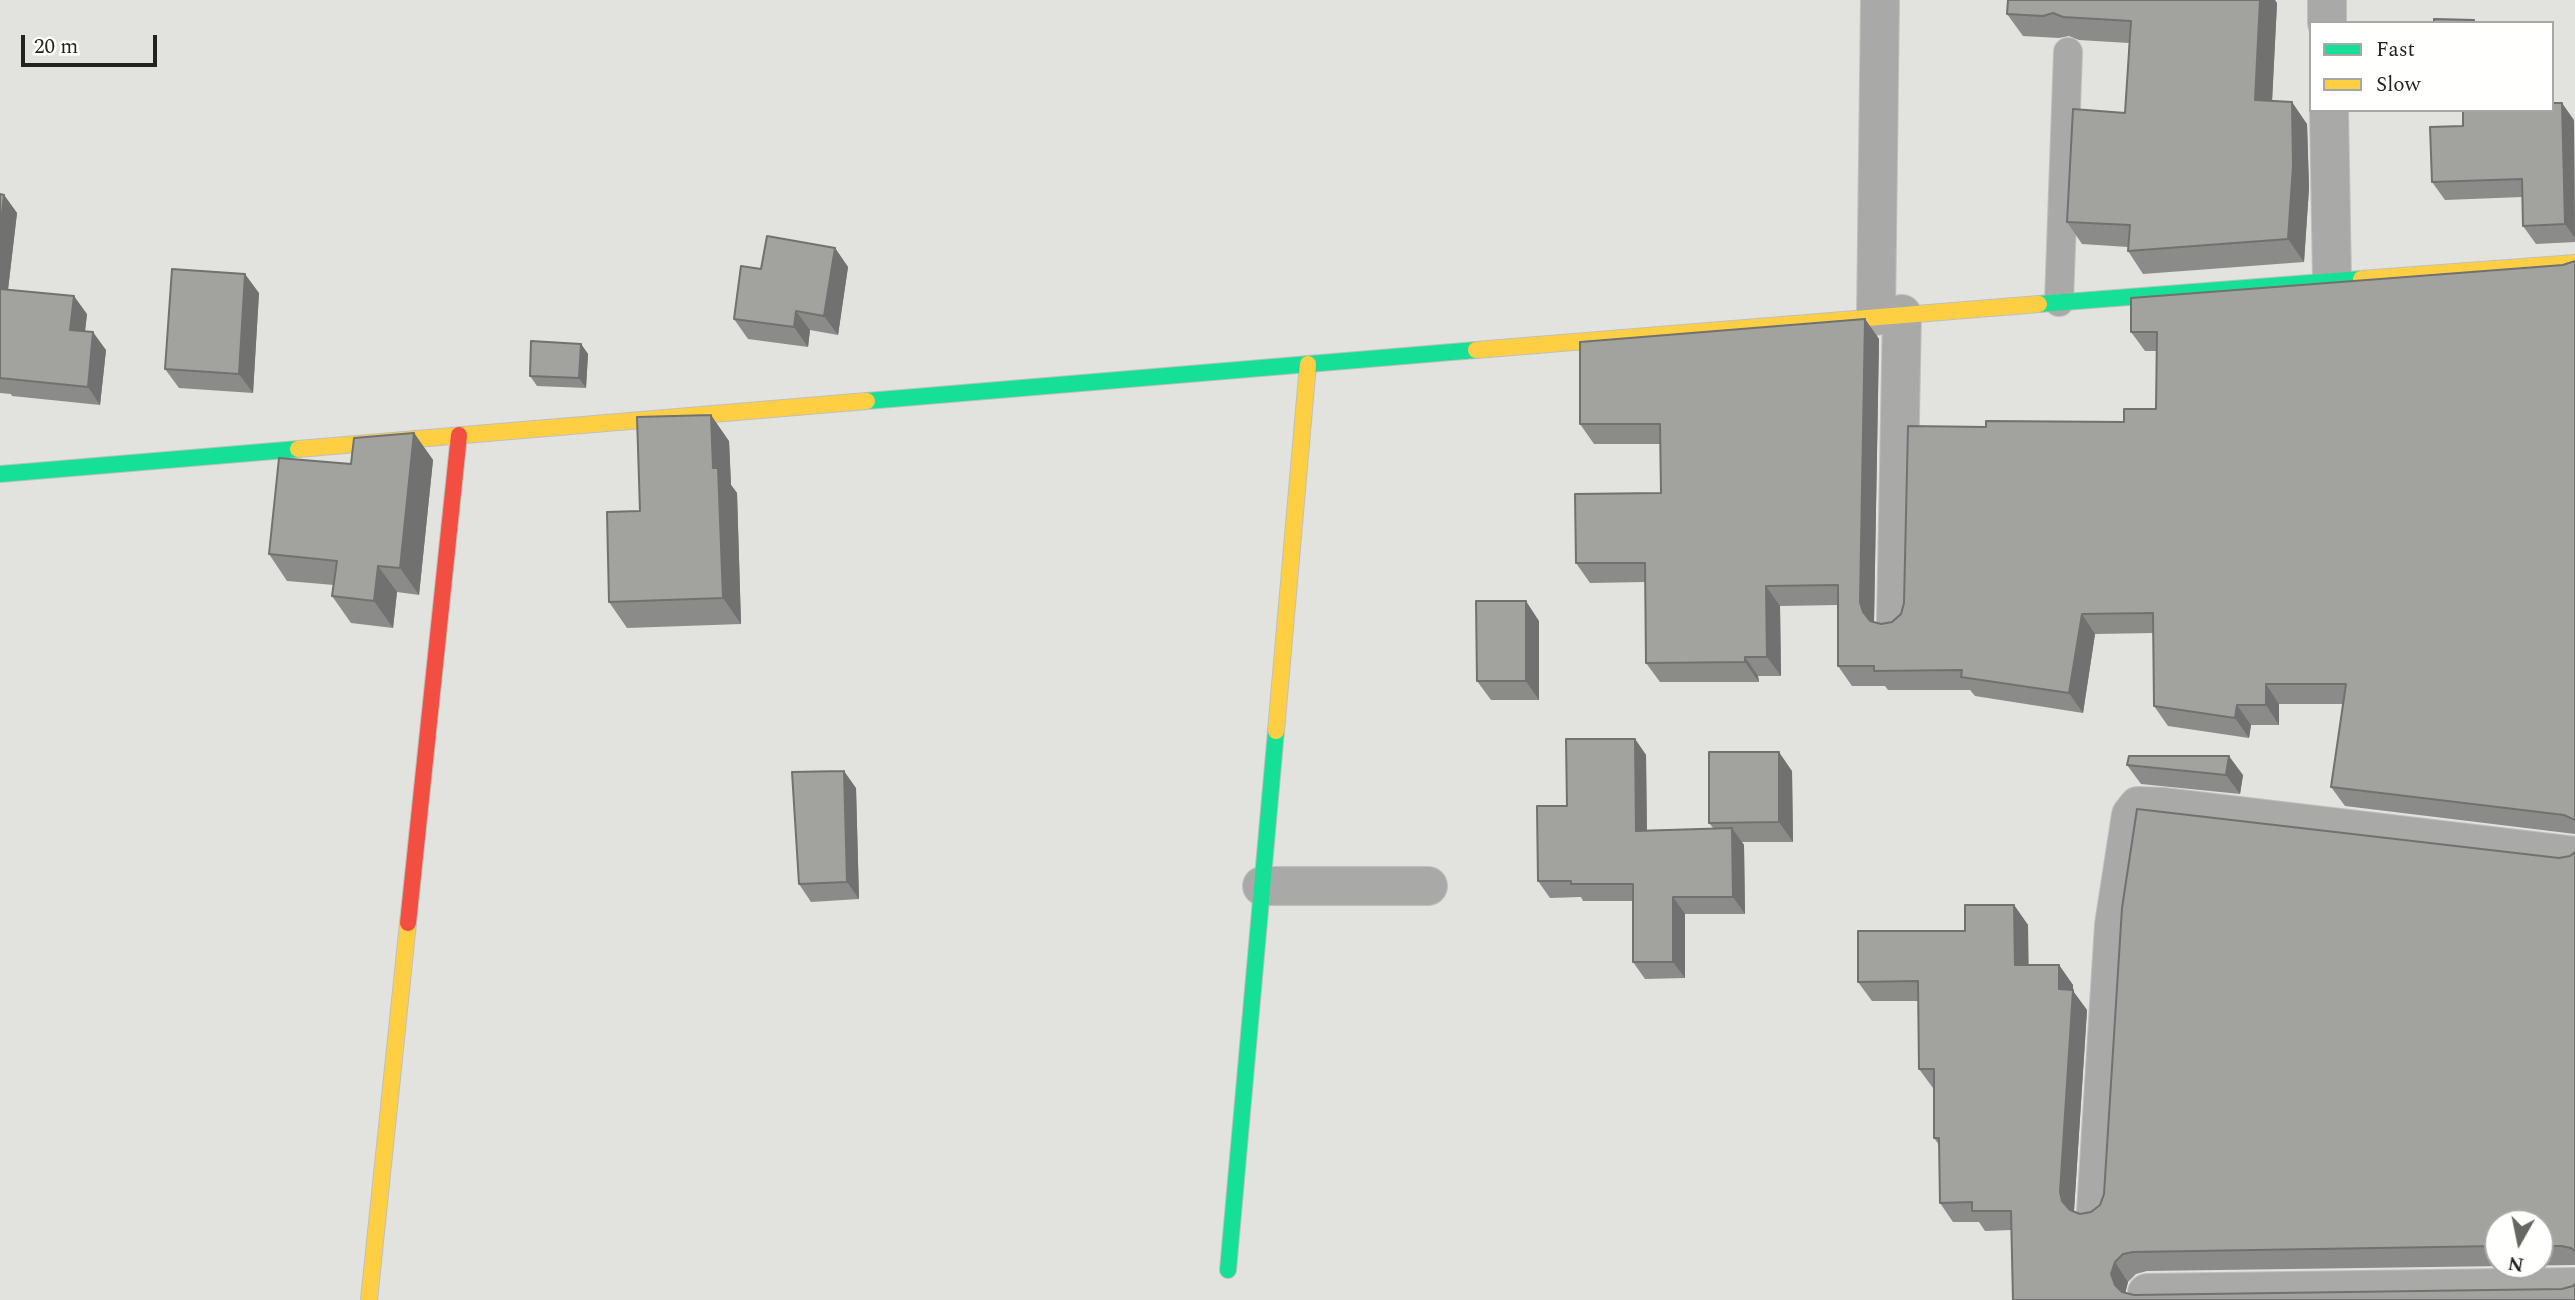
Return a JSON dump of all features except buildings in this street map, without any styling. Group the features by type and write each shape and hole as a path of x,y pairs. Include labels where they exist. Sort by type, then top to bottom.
{"street":[{"path":"1880,0 1896,622"},
{"path":"2327,0 2327,21"},
{"path":"2329,112 2332,280"},
{"path":"0,474 1889,315 2575,263"},
{"path":"1228,1270 1308,364"},
{"path":"369,1300 459,435"},
{"path":"2096,1212 2114,925 2131,816 2138,806 2148,804 2575,856"},
{"path":"1262,886 1428,886"},
{"path":"2147,1293 2424,1294 2575,1287"}],"lane":[{"path":"2059,302 2068,52"}],"traffic: fast":[{"path":"2039,304 2361,279"},
{"path":"867,401 1476,350"},
{"path":"0,474 298,449"},
{"path":"1228,1270 1276,731"}],"traffic: slow":[{"path":"2361,279 2575,263"},
{"path":"1476,350 2039,304"},
{"path":"1276,731 1308,364"},
{"path":"298,449 867,401"},
{"path":"369,1300 408,923"}],"traffic: jam":[{"path":"408,923 459,435"}]}
